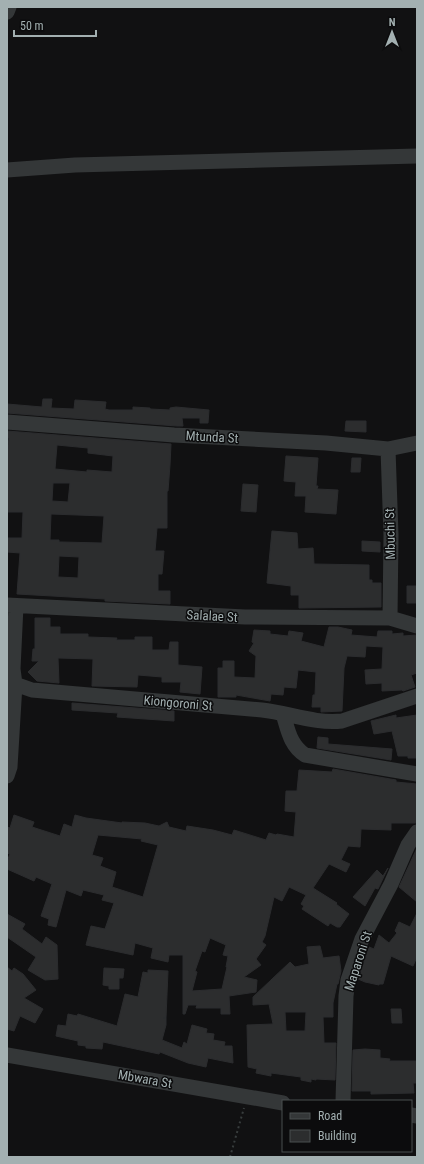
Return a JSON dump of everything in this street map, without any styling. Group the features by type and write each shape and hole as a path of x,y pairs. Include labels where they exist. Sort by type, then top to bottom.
{"street":[{"path":"7,12 8,7"},
{"path":"7,170 75,165 417,156"},
{"name":"Mtunda St","path":"7,422 174,435 326,443 388,449 417,443"},
{"name":"Mbuchi St","path":"388,449 391,535 390,618"},
{"path":"7,776 10,767 15,684 13,669 11,606"},
{"name":"Salalae St","path":"11,606 245,617 390,618 417,626"},
{"name":"Kiongoroni St","path":"15,684 32,690 264,710 320,722 342,721 417,696"},
{"path":"283,714 293,744 305,755 417,774"},
{"name":"Maparoni St","path":"343,1100 346,996 348,980 362,939 391,884 408,845 417,832"},
{"name":"Mbwara St","path":"7,1054 282,1103"}],"path":[{"path":"230,1157 248,1097"}],"building":[{"path":"43,399 52,399 51,408 74,409 75,400 106,402 105,409 109,410 133,410 133,407 170,410 170,408 176,407 209,410 208,423 200,423 200,418 182,418 183,426 177,426 7,413 7,404 42,407"},
{"path":"346,421 366,421 366,432 345,431"},
{"path":"7,431 171,444 167,491 167,528 157,528 155,551 164,551 162,574 158,574 158,591 170,591 170,604 105,601 105,599 17,594 20,553 7,552 7,538 22,538 23,512 7,512 7,453 9,438 7,438","holes":["57,445 88,448 88,453 113,456 112,472 87,470 87,472 55,469","53,483 70,483 68,502 52,501","51,514 104,516 102,543 59,542 59,540 50,540","59,556 79,557 78,578 58,577"]},
{"path":"286,456 318,458 316,486 318,486 317,489 338,490 336,514 305,512 306,496 295,496 296,482 284,481"},
{"path":"352,458 361,458 360,472 351,472"},
{"path":"243,484 258,485 256,512 241,511"},
{"path":"272,531 297,533 298,549 313,548 314,564 369,565 369,580 372,580 372,583 381,583 381,607 299,608 299,595 291,595 291,586 267,583"},
{"path":"362,541 380,542 380,552 362,551"},
{"path":"407,586 417,586 417,603 407,603"},
{"path":"35,618 50,618 50,627 60,627 60,634 88,634 88,637 117,638 116,640 135,640 135,637 152,637 152,650 169,650 170,642 178,642 178,665 202,667 200,694 180,692 181,682 162,682 162,677 138,675 137,687 92,686 93,659 58,658 59,683 37,681 28,672 39,661 32,661 33,649 35,649"},
{"path":"329,627 352,630 351,635 377,637 378,631 392,631 392,634 403,633 403,636 417,635 417,673 411,675 415,687 403,691 382,691 382,683 366,684 365,670 382,669 383,647 366,646 365,657 347,656 344,668 342,711 321,712 321,707 312,707 313,695 315,695 316,672 298,670 296,688 284,687 283,695 271,694 270,701 236,695 236,697 218,697 218,668 223,668 223,661 234,661 234,677 255,678 256,656 249,651 254,643 252,642 254,630 270,631 270,634 288,636 289,631 303,633 301,641 324,647"},
{"path":"72,703 174,711 174,721 117,717 118,713 72,710"},
{"path":"396,715 396,718 417,715 417,758 398,756 392,731 374,734 371,721"},
{"path":"318,737 328,738 328,744 392,749 391,760 317,748"},
{"path":"333,769 396,780 396,782 417,784 417,823 391,823 391,830 361,829 360,847 348,846 341,860 350,864 346,872 329,864 313,888 337,903 336,904 349,914 340,927 330,923 328,926 302,909 304,906 301,904 306,895 289,887 282,901 274,897 265,936 262,942 266,945 256,959 261,965 244,977 257,980 256,992 229,996 230,1014 221,1014 221,1008 196,1008 197,1005 188,1005 185,1014 183,1014 183,955 169,955 168,962 151,958 153,948 135,943 133,955 86,945 91,926 105,929 114,903 102,900 104,895 83,890 81,896 66,890 56,927 48,925 49,919 41,916 52,884 36,877 34,881 7,869 7,861 10,854 7,853 7,827 10,828 14,815 34,822 32,827 60,836 64,824 72,827 75,815 122,823 145,823 159,826 167,822 169,827 186,831 187,826 232,835 234,830 266,840 269,833 294,837 296,812 285,811 286,791 297,791 299,770 332,772","holes":["98,835 142,839 141,841 158,845 143,897 112,887 116,872 100,866 103,858 92,855","210,938 226,945 223,955 228,956 222,989 192,991 197,972 195,971 202,951 205,952"]},
{"path":"417,848 417,902 399,887"},
{"path":"388,868 378,889 375,888 365,906 353,897 377,870 383,876"},
{"path":"417,913 417,957 413,966 391,956 383,984 379,985 358,979 369,947 374,949 379,935 389,943 397,933 395,931 399,922 410,927"},
{"path":"7,914 25,924 22,929 42,944 46,937 57,945 58,979 45,980 28,970 36,957 7,937"},
{"path":"320,946 323,958 339,956 341,971 333,1003 333,1017 323,1017 324,1043 336,1043 335,1080 311,1079 311,1082 301,1080 301,1077 271,1073 271,1076 256,1073 257,1069 248,1067 247,1025 273,1024 269,1004 253,1005 253,997 290,962 295,967 309,964 307,947","holes":["285,1012 306,1012 305,1031 286,1031"]},
{"path":"7,967 12,971 14,968 23,974 36,990 24,998 43,1009 35,1023 20,1016 14,1031 7,1029"},
{"path":"104,968 124,969 123,978 119,978 119,989 109,989 109,986 103,985"},
{"path":"148,970 168,971 166,1025 162,1040 182,1048 184,1042 187,1044 192,1025 207,1029 206,1033 214,1034 213,1040 225,1042 224,1046 232,1046 233,1063 208,1058 206,1067 188,1063 160,1052 159,1054 103,1042 102,1049 86,1048 86,1046 78,1045 78,1041 56,1036 58,1025 66,1026 68,1014 77,1016 78,1014 117,1026 125,994 138,997 143,972 148,973"},
{"path":"391,1009 401,1009 402,1023 392,1023"},
{"path":"353,1050 380,1050 380,1058 390,1059 389,1061 417,1061 417,1083 413,1083 414,1093 371,1094 371,1091 352,1091"}]}
